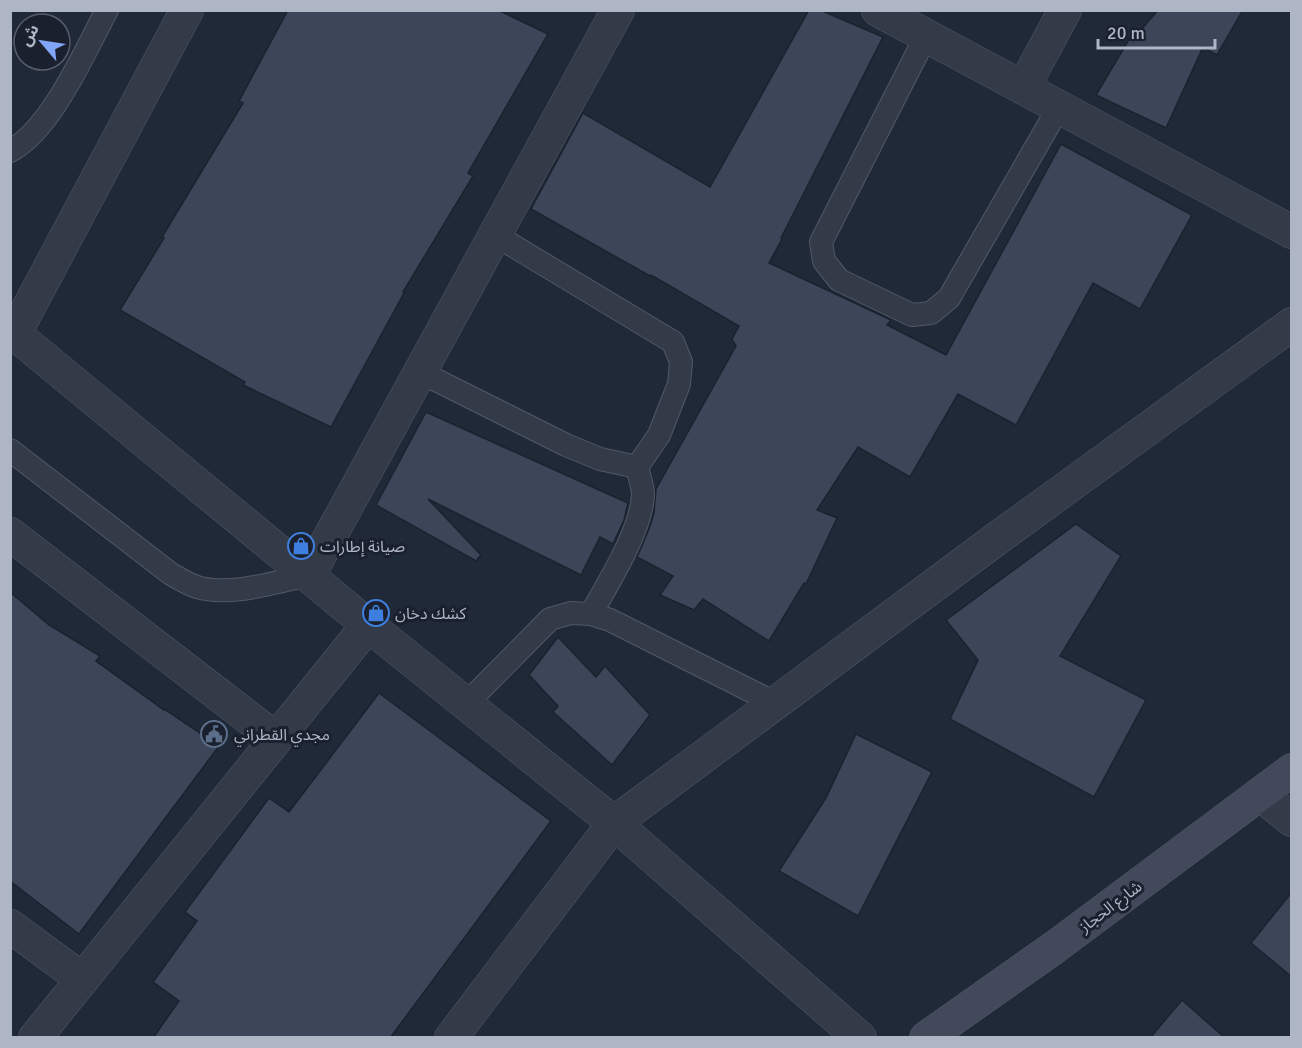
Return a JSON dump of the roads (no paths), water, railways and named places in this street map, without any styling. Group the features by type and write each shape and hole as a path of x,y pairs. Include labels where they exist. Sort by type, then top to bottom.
{"main road":[{"name":"شارع الحجاز","path":"926,1038 1055,947 1292,770"}],"street":[{"path":"187,10 13,332 368,625 614,823 860,1038"},
{"path":"309,575 618,10"},
{"path":"878,10 1292,232"},
{"path":"1023,88 1065,10"},
{"path":"451,1038 614,823 999,537 1292,324"},
{"path":"10,534 276,739"},
{"path":"35,1038 368,625"},
{"path":"1260,794 1292,820"},
{"path":"10,926 82,979"}],"lane":[{"path":"10,151 32,135 51,112 107,10"},
{"path":"926,36 821,242 824,261 839,280 912,315 931,313 949,298 1059,107"},
{"path":"495,235 673,342 681,362 679,384 659,435 637,467 643,493 636,527 591,614"},
{"path":"420,372 566,445 600,459 637,467"},
{"path":"10,450 184,582 208,589 240,589 309,575"},
{"path":"465,704 550,618 572,613 591,614 610,620 775,703"}],"place":[{"name":"صيانة إطارات","path":"301,546"},
{"name":"كشك دخان","path":"376,613"},
{"name":"مجدي القطراني","path":"214,734"}]}
